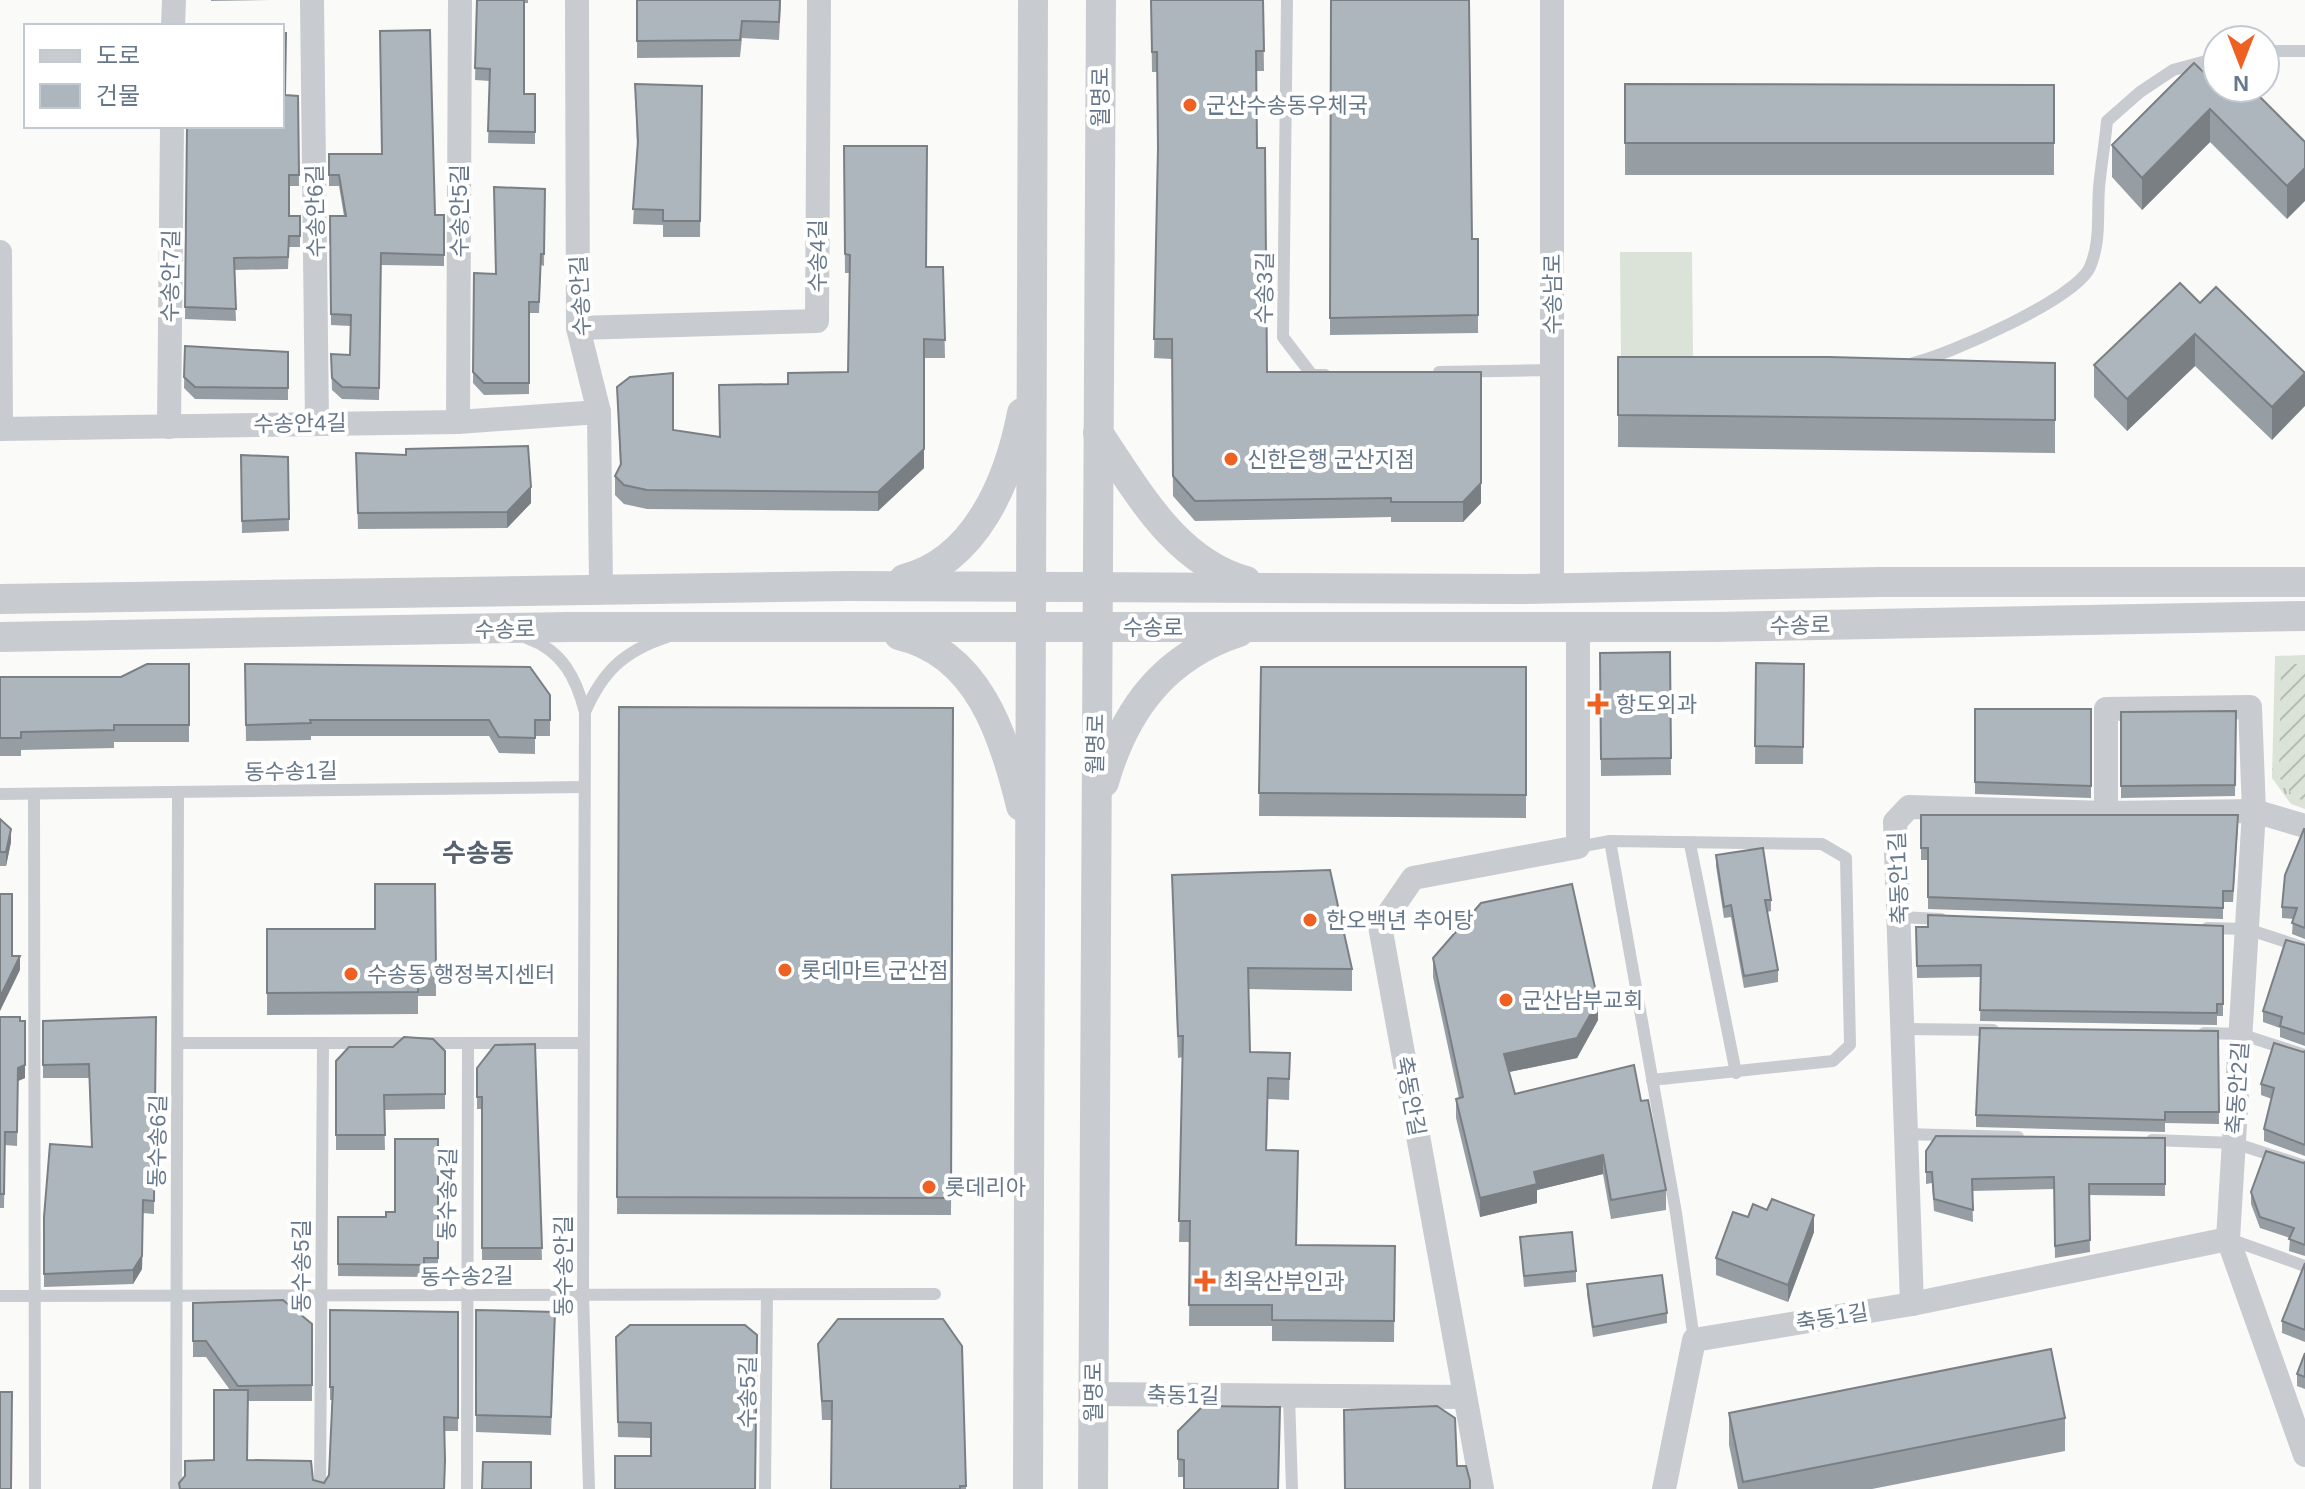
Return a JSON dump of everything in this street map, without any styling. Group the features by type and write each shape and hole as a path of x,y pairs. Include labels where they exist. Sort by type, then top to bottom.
{"street":[{"path":"173,24 174,0"},
{"name":"수송안6길","path":"312,0 317,422"},
{"name":"수송안5길","path":"458,422 460,0"},
{"name":"수송안길","path":"577,0 578,328 599,412 601,589"},
{"name":"수송4길","path":"578,328 817,321 819,0"},
{"path":"1028,1489 1034,628 1033,0"},
{"name":"월명로","path":"1093,1489 1094,819 1101,0"},
{"name":"수송남로","path":"1552,0 1552,589"},
{"name":"수송안7길","path":"169,427 172,128"},
{"path":"0,252 1,429"},
{"path":"863,586 905,579 936,569 954,555 973,532 1007,467 1033,360"},
{"name":"수송안4길","path":"1,429 458,422 599,412"},
{"path":"1098,433 1169,533 1201,561 1233,578 1267,587"},
{"name":"수송로","path":"0,599 863,586 1552,589 1880,582 2305,582"},
{"name":"수송로","path":"0,637 696,627 1578,627 2305,616"},
{"path":"1094,819 1112,752 1150,686 1217,639 1254,627"},
{"path":"1578,627 1578,847"},
{"path":"858,628 924,641 949,656 970,679 1001,738 1031,847"},
{"name":"축동안2길","path":"2106,813 2106,709 2250,707 2254,811 2228,1239 2305,1455"},
{"name":"축동안1길","path":"1912,1304 1903,1134 1895,822 1909,807 2106,813 2254,811 2305,826"},
{"name":"축동안길","path":"1482,1489 1380,926 1413,878 1578,847"},
{"name":"축동1길","path":"1694,1340 1912,1304 2228,1239"},
{"path":"1664,1489 1694,1340"},
{"name":"축동1길","path":"1094,1394 1465,1397"}],"lane":[{"name":"수송3길","path":"1287,0 1283,337 1312,375 1344,374"},
{"path":"2281,51 2305,51"},
{"path":"1901,365 1930,359 2008,324 2049,301 2088,271 2098,244 2107,121 2173,70 2201,62"},
{"path":"1424,373 1552,370"},
{"path":"585,712 598,683 620,660 650,643 696,627"},
{"path":"495,629 545,645 564,662 577,684 585,712"},
{"name":"동수송안길","path":"585,712 583,1295 589,1489"},
{"name":"동수송1길","path":"0,794 583,787"},
{"name":"동수송6길","path":"176,1489 178,793"},
{"path":"34,794 35,1489"},
{"path":"1610,841 1694,1340"},
{"name":"축동안길","path":"1578,847 1610,841 1822,844 1846,858 1850,1045 1833,1061 1736,1073"},
{"path":"1652,1080 1736,1073 1690,844"},
{"path":"1899,917 1962,920"},
{"path":"2200,928 2247,929 2305,948"},
{"path":"1902,1029 2010,1031"},
{"path":"2194,1033 2240,1034 2305,1055"},
{"path":"178,1043 583,1043"},
{"name":"동수송5길","path":"320,1489 323,1044"},
{"name":"동수송4길","path":"467,1489 468,1044"},
{"path":"1903,1134 2029,1137"},
{"path":"2139,1140 2234,1143 2305,1166"},
{"path":"2228,1239 2305,1266"},
{"name":"동수송2길","path":"0,1296 320,1298 935,1294"},
{"name":"수송5길","path":"765,1489 767,1295"},
{"path":"1289,1396 1292,1489"}],"green space":[{"path":"1620,252 1692,252 1693,358 1621,358"},
{"path":"2305,655 2305,809 2291,804 2272,778 2275,656"},
{"path":"2281,664 2305,664 2305,801 2294,797 2279,777"}],"building":[{"path":"477,0 524,0 524,94 535,94 535,132 488,131 490,69 475,68"},
{"path":"637,0 780,0 779,22 742,21 740,40 637,41"},
{"path":"1151,0 1263,0 1264,51 1256,51 1257,148 1265,148 1267,372 1481,372 1481,483 1463,502 1391,502 1391,498 1195,501 1173,476 1172,339 1154,339 1158,148 1157,52 1152,52"},
{"path":"1331,0 1469,0 1472,239 1478,239 1478,315 1330,318"},
{"path":"430,30 435,215 444,215 444,255 381,253 379,388 342,387 332,378 331,354 350,355 351,315 331,314 330,216 346,216 339,175 329,175 329,154 382,154 380,31"},
{"path":"286,33 285,95 298,96 299,175 289,175 289,216 300,216 300,236 289,236 288,257 234,258 236,309 185,307 187,128 284,128"},
{"path":"2194,63 2201,70 2201,104 2267,104 2305,142 2305,168 2287,186 2210,109 2142,178 2112,145"},
{"path":"635,84 702,86 700,221 663,221 663,210 633,209 638,141"},
{"path":"1625,84 2054,85 2054,143 1625,143"},
{"path":"844,146 927,146 926,267 943,267 945,340 924,339 924,449 878,492 647,490 624,485 615,476 621,464 617,387 630,377 673,373 673,430 720,437 719,385 788,384 788,373 848,372 850,255 845,254"},
{"path":"494,187 545,189 544,254 541,254 539,302 529,302 529,383 484,383 473,372 474,273 496,274"},
{"path":"2180,283 2200,303 2216,287 2305,373 2272,407 2195,334 2127,399 2094,365"},
{"path":"185,346 288,352 288,388 195,387 184,377"},
{"path":"1618,357 1829,357 2055,363 2055,420 1618,415"},
{"path":"528,446 531,487 507,512 358,513 356,453 406,455 406,449"},
{"path":"241,455 288,457 289,519 242,521"},
{"path":"1670,652 1671,758 1601,759 1600,653"},
{"path":"1756,663 1804,664 1803,747 1755,746"},
{"path":"147,664 189,664 189,725 114,725 114,730 21,732 21,738 0,738 0,677 121,677"},
{"path":"245,664 530,667 550,695 550,720 535,720 535,738 499,737 489,720 310,720 311,723 246,725"},
{"path":"1261,667 1526,667 1526,795 1259,793"},
{"name":"롯데마트 군산점","path":"619,707 953,708 951,1198 617,1197"},
{"path":"1975,709 2091,709 2091,786 1975,782"},
{"path":"2236,711 2235,785 2121,786 2121,712"},
{"path":"1921,815 2238,815 2233,891 2223,891 2223,908 1928,897 1928,848 1921,848"},
{"path":"0,819 11,829 6,852 0,852"},
{"path":"2304,829 2305,928 2292,923 2297,908 2282,907 2285,875"},
{"path":"1763,848 1771,900 1765,900 1778,970 1744,976 1731,905 1724,907 1716,855"},
{"path":"1330,870 1352,969 1248,968 1250,1052 1290,1053 1289,1079 1268,1078 1266,1150 1298,1151 1296,1245 1395,1246 1394,1321 1272,1320 1272,1305 1189,1305 1190,1221 1179,1221 1183,1036 1178,1036 1172,875"},
{"name":"수송동 행정복지센터","path":"375,884 435,884 436,973 418,973 418,992 267,993 267,929 375,929"},
{"path":"1572,884 1598,1001 1577,1038 1504,1054 1515,1094 1634,1065 1641,1101 1648,1100 1666,1190 1611,1200 1603,1155 1534,1172 1537,1184 1480,1198 1456,1099 1463,1097 1433,958 1481,903"},
{"path":"0,894 12,894 12,956 20,956 0,997"},
{"path":"1928,915 2223,926 2223,1004 2217,1004 2217,1013 1980,1010 1981,965 1917,966 1916,927 1928,927"},
{"path":"2286,940 2305,945 2305,1034 2280,1026 2282,1017 2263,1011"},
{"path":"0,1017 20,1017 20,1021 25,1021 25,1065 18,1068 17,1132 5,1132 4,1194 0,1194"},
{"path":"156,1017 154,1201 143,1200 142,1256 133,1270 44,1274 44,1217 50,1144 92,1147 89,1064 43,1065 43,1021"},
{"path":"1980,1028 2218,1031 2219,1112 2165,1112 2165,1120 1976,1115"},
{"path":"404,1037 433,1039 445,1051 445,1094 384,1095 385,1135 336,1135 336,1061 349,1047 393,1047"},
{"path":"2274,1043 2305,1051 2305,1145 2264,1129 2274,1088 2261,1084"},
{"path":"535,1044 542,1248 482,1248 482,1097 477,1097 477,1068 495,1045"},
{"path":"1936,1136 2165,1138 2165,1184 2089,1184 2090,1240 2055,1246 2054,1177 1972,1179 1973,1210 1934,1199 1932,1172 1926,1172 1926,1151"},
{"path":"395,1139 438,1139 438,1258 424,1258 424,1265 338,1264 338,1217 386,1217 386,1212 395,1212"},
{"path":"2266,1151 2305,1162 2305,1245 2289,1239 2294,1228 2260,1217 2251,1192"},
{"path":"1772,1199 1814,1215 1788,1285 1716,1258 1733,1212 1748,1217 1753,1204 1767,1210"},
{"path":"1572,1232 1576,1271 1524,1276 1520,1237"},
{"path":"2305,1263 2305,1330 2282,1321"},
{"path":"1662,1275 1667,1313 1593,1327 1587,1284"},
{"path":"283,1300 312,1324 312,1385 238,1386 206,1341 193,1341 193,1303"},
{"path":"330,1310 458,1312 458,1418 444,1417 444,1489 180,1489 179,1483 185,1476 185,1461 214,1460 214,1390 248,1390 247,1460 311,1461 313,1480 324,1483 329,1475 333,1387 330,1387"},
{"path":"476,1310 555,1312 551,1417 476,1415"},
{"path":"838,1319 943,1319 962,1346 966,1486 960,1486 960,1489 831,1489 832,1401 822,1401 818,1344"},
{"path":"630,1325 745,1325 757,1335 755,1489 615,1489 615,1456 651,1456 651,1423 618,1422 616,1337"},
{"path":"2051,1349 2065,1418 1743,1482 1729,1413"},
{"path":"2305,1353 2305,1377 2297,1374"},
{"path":"0,1392 12,1392 11,1489 0,1489"},
{"path":"1203,1406 1280,1407 1278,1489 1184,1489 1184,1460 1178,1459 1178,1431"},
{"path":"1437,1406 1455,1418 1457,1466 1466,1466 1470,1489 1345,1489 1344,1410"},
{"path":"483,1462 531,1462 531,1489 482,1489"}],"place":[{"name":"군산수송동우체국","path":"1190,105"},
{"name":"신한은행 군산지점","path":"1231,459"},
{"name":"항도외과","path":"1598,704"},
{"name":"한오백년 추어탕","path":"1310,920"},
{"name":"롯데마트 군산점","path":"785,970"},
{"name":"수송동 행정복지센터","path":"351,974"},
{"name":"군산남부교회","path":"1506,1000"},
{"name":"롯데리아","path":"929,1187"},
{"name":"최욱산부인과","path":"1205,1281"}],"district":[{"name":"수송동","path":"478,853"}]}
